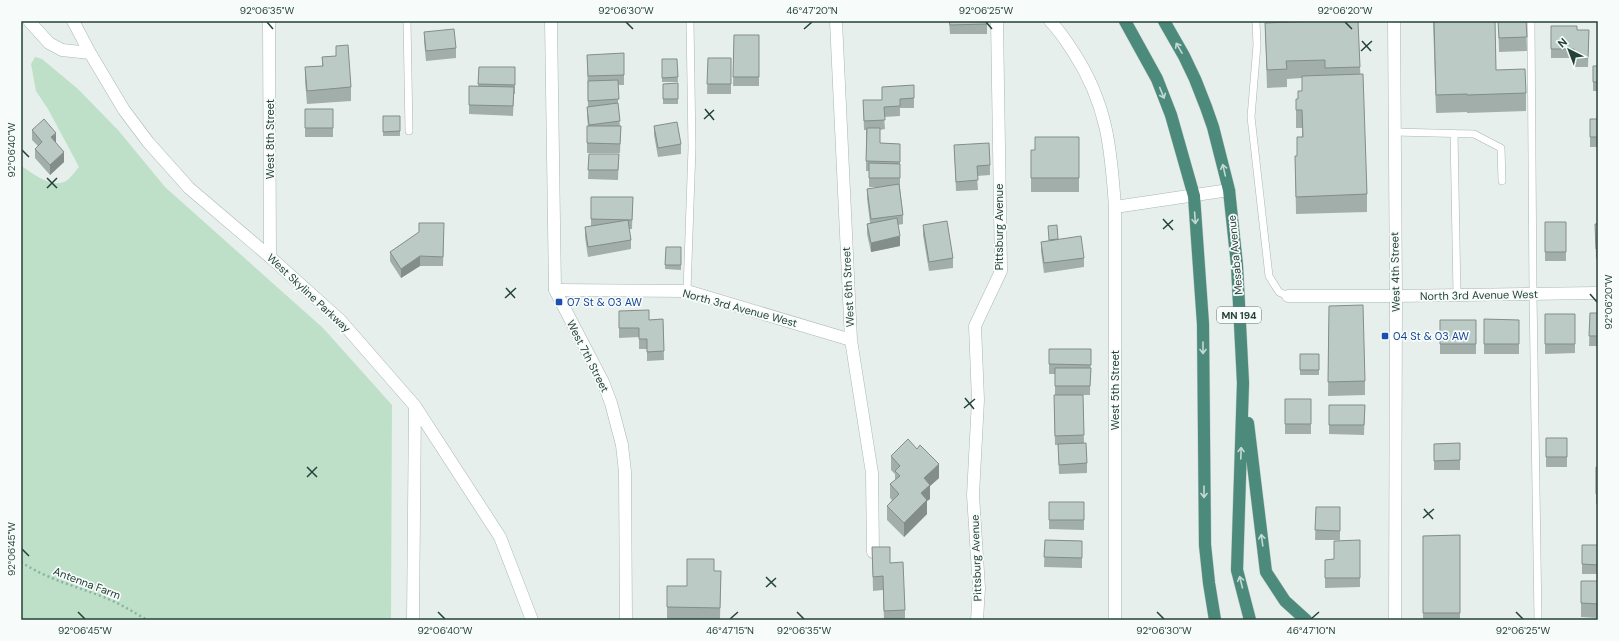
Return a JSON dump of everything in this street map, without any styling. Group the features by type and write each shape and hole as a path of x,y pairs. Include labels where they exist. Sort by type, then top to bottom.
{"highway":[{"name":"MN 194","path":"1125,21 1157,78 1171,115 1194,196 1203,324 1205,545 1208,583 1215,620"},
{"name":"Mesaba Avenue","path":"1164,21 1187,62 1206,107 1213,127 1228,190 1237,265 1243,383 1238,570 1250,620"},
{"path":"1243,383 1266,572 1285,601 1306,620"},
{"path":"1208,583 1220,615 1224,620"}],"street":[{"path":"29,21 49,44 62,50 90,53"},
{"name":"West Skyline Parkway","path":"73,21 124,110 148,142 189,188 270,257 340,320 415,406 500,538 532,620"},
{"name":"West 8th Street","path":"269,21 270,257"},
{"name":"West 7th Street","path":"551,21 555,290 603,382 611,403 622,445 625,472 626,620"},
{"name":"West 6th Street","path":"836,21 850,340 872,473 873,552"},
{"name":"Pittsburg Avenue","path":"977,620 979,588 972,495 978,400 975,326 1001,271 997,21"},
{"name":"West 5th Street","path":"1050,21 1068,44 1083,67 1096,93 1106,125 1112,160 1115,207 1115,620"},
{"name":"West 4th Street","path":"1394,21 1396,296 1395,620"},
{"path":"1115,207 1228,190"},
{"name":"North 3rd Avenue West","path":"555,290 687,292 850,340"},
{"name":"North 3rd Avenue West","path":"1288,296 1598,293"},
{"path":"413,620 415,406"}],"lane":[{"path":"407,21 409,131"},
{"path":"687,292 692,148 690,21"},
{"path":"1256,21 1257,46 1250,117 1269,276 1279,292 1288,296"},
{"path":"1531,21 1532,294 1538,620"},
{"path":"1394,132 1474,134 1501,148 1502,181"},
{"path":"1454,133 1457,295"}],"path":[{"name":"Antenna Farm","path":"21,562 37,573 101,596 128,608 147,620"}],"green space":[{"path":"35,57 42,59 78,89 118,130 165,187 323,328 392,405 391,620 21,620 21,166 42,179 54,183 66,181 79,167 48,109 36,91 31,64"}],"building":[{"path":"949,21 987,21 987,24 950,25"},
{"path":"1358,21 1360,67 1325,68 1325,60 1286,61 1287,69 1267,70 1265,23"},
{"path":"1434,21 1495,21 1496,70 1525,69 1526,93 1436,95"},
{"path":"1498,21 1526,21 1527,37 1499,38"},
{"path":"1551,26 1577,26 1577,30 1589,30 1588,58 1574,57 1574,49 1551,49"},
{"path":"454,29 456,48 426,51 424,32"},
{"path":"734,35 759,35 759,77 733,77"},
{"path":"348,45 351,87 307,91 305,67 323,66 322,57 336,56 336,46"},
{"path":"624,53 624,75 588,76 587,55"},
{"path":"708,58 731,58 731,84 707,84"},
{"path":"662,59 677,59 678,77 662,78"},
{"path":"1593,66 1598,66 1598,82 1593,82"},
{"path":"479,67 515,67 515,85 478,84"},
{"path":"1363,74 1367,194 1296,197 1295,156 1297,156 1297,137 1303,137 1302,110 1296,110 1296,99 1298,99 1298,91 1302,91 1302,76"},
{"path":"618,80 619,99 588,101 588,81"},
{"path":"678,83 678,99 663,99 663,84"},
{"path":"914,85 914,98 900,99 900,106 884,107 885,120 864,121 863,100 882,100 882,87"},
{"path":"469,86 514,87 513,106 469,105"},
{"path":"618,103 620,121 589,125 587,107"},
{"path":"305,109 333,109 333,128 305,128"},
{"path":"383,116 400,116 400,131 383,132"},
{"path":"44,119 56,133 51,137 64,152 50,165 35,149 42,142 32,130"},
{"path":"1590,119 1598,119 1598,137 1590,137"},
{"path":"677,122 681,144 658,148 654,126"},
{"path":"587,126 621,126 620,144 587,143"},
{"path":"867,128 880,128 880,143 900,144 900,162 866,161"},
{"path":"1035,137 1079,137 1079,178 1031,178 1031,150 1035,150"},
{"path":"989,143 990,165 977,166 978,180 956,182 954,145"},
{"path":"589,154 619,154 618,170 588,170"},
{"path":"869,163 900,164 900,178 869,178"},
{"path":"899,184 903,215 871,219 867,189"},
{"path":"591,197 633,197 632,220 591,219"},
{"path":"897,218 900,236 871,243 867,224"},
{"path":"628,220 631,240 588,247 585,227"},
{"path":"947,221 953,258 929,262 923,225"},
{"path":"1545,222 1566,222 1566,252 1545,252"},
{"path":"419,223 444,223 443,257 420,256 401,269 390,252 419,232"},
{"path":"1595,224 1598,224 1598,249 1596,249"},
{"path":"1057,225 1058,239 1049,240 1048,226"},
{"path":"1081,236 1084,258 1044,263 1041,242"},
{"path":"666,247 681,247 681,265 665,265"},
{"path":"1363,305 1365,381 1328,382 1329,306"},
{"path":"649,310 649,320 663,319 664,351 647,352 647,339 639,339 639,328 619,328 619,311"},
{"path":"1590,313 1598,313 1598,336 1589,336"},
{"path":"1545,314 1575,314 1575,344 1545,344"},
{"path":"1484,319 1519,320 1519,344 1484,344"},
{"path":"1440,320 1476,320 1476,344 1440,344"},
{"path":"1049,349 1091,349 1091,365 1049,364"},
{"path":"1300,354 1319,354 1319,370 1300,370"},
{"path":"1055,368 1091,368 1090,386 1055,386"},
{"path":"1054,395 1083,395 1084,435 1055,436"},
{"path":"1285,399 1311,399 1311,424 1285,424"},
{"path":"1329,405 1365,405 1364,425 1329,425"},
{"path":"1546,438 1567,438 1567,457 1546,457"},
{"path":"908,439 917,449 920,445 939,464 924,478 930,485 921,493 927,500 904,523 887,506 899,494 890,484 900,476 895,471 900,466 891,456"},
{"path":"1086,443 1087,463 1059,465 1058,444"},
{"path":"1460,443 1460,460 1434,461 1434,444"},
{"path":"1596,467 1598,467 1598,494 1596,494"},
{"path":"1049,502 1084,502 1084,520 1049,520"},
{"path":"1316,507 1340,507 1340,531 1315,530"},
{"path":"1460,535 1460,613 1423,613 1423,536"},
{"path":"1045,540 1082,541 1082,558 1044,557"},
{"path":"1360,540 1360,578 1325,578 1325,560 1334,559 1334,541"},
{"path":"1582,545 1598,545 1598,565 1582,564"},
{"path":"872,547 890,547 890,563 903,562 905,610 884,611 883,576 873,577"},
{"path":"687,559 714,559 714,571 721,571 720,608 667,607 667,586 687,586"},
{"path":"1581,581 1598,581 1598,604 1581,603"}],"place":[{"name":"07 St & 03 AW","path":"559,302"},
{"name":"04 St & 03 AW","path":"1385,336"}]}
